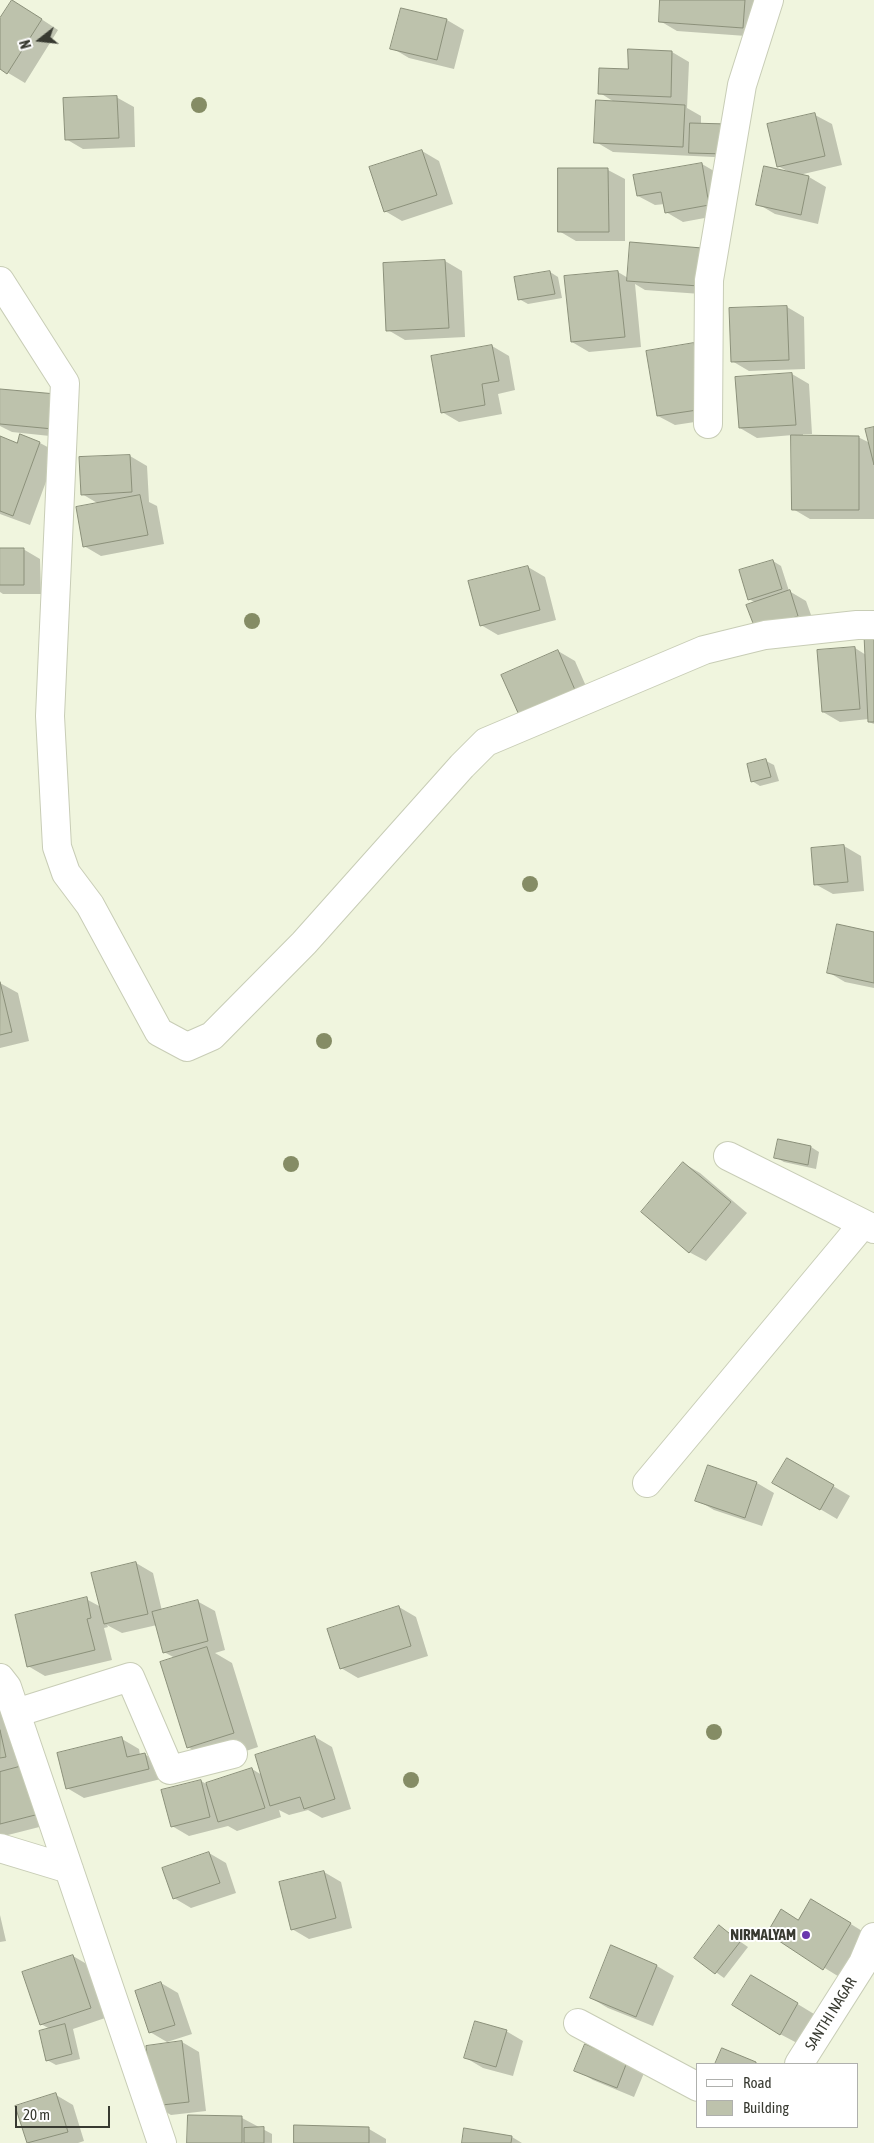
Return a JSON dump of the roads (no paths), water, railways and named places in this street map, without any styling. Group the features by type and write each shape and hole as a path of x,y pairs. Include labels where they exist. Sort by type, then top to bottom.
{"street":[{"path":"708,424 709,280 742,85 769,0"},
{"path":"0,281 65,383 50,716 57,847 66,874 90,904 159,1032 187,1047 212,1036 304,943 462,766 486,742 704,650 765,635 857,625 874,625"},
{"path":"647,1483 868,1226 728,1156"},
{"path":"16,1713 130,1677 170,1770 233,1754"},
{"path":"0,1678 7,1687 162,2143"},
{"path":"0,1848 70,1869"},
{"name":"SANTHI NAGAR","path":"800,2063 863,1963 874,1937"},
{"path":"578,2023 696,2086"}],"place":[{"name":"NIRMALYAM","path":"806,1935"}]}
